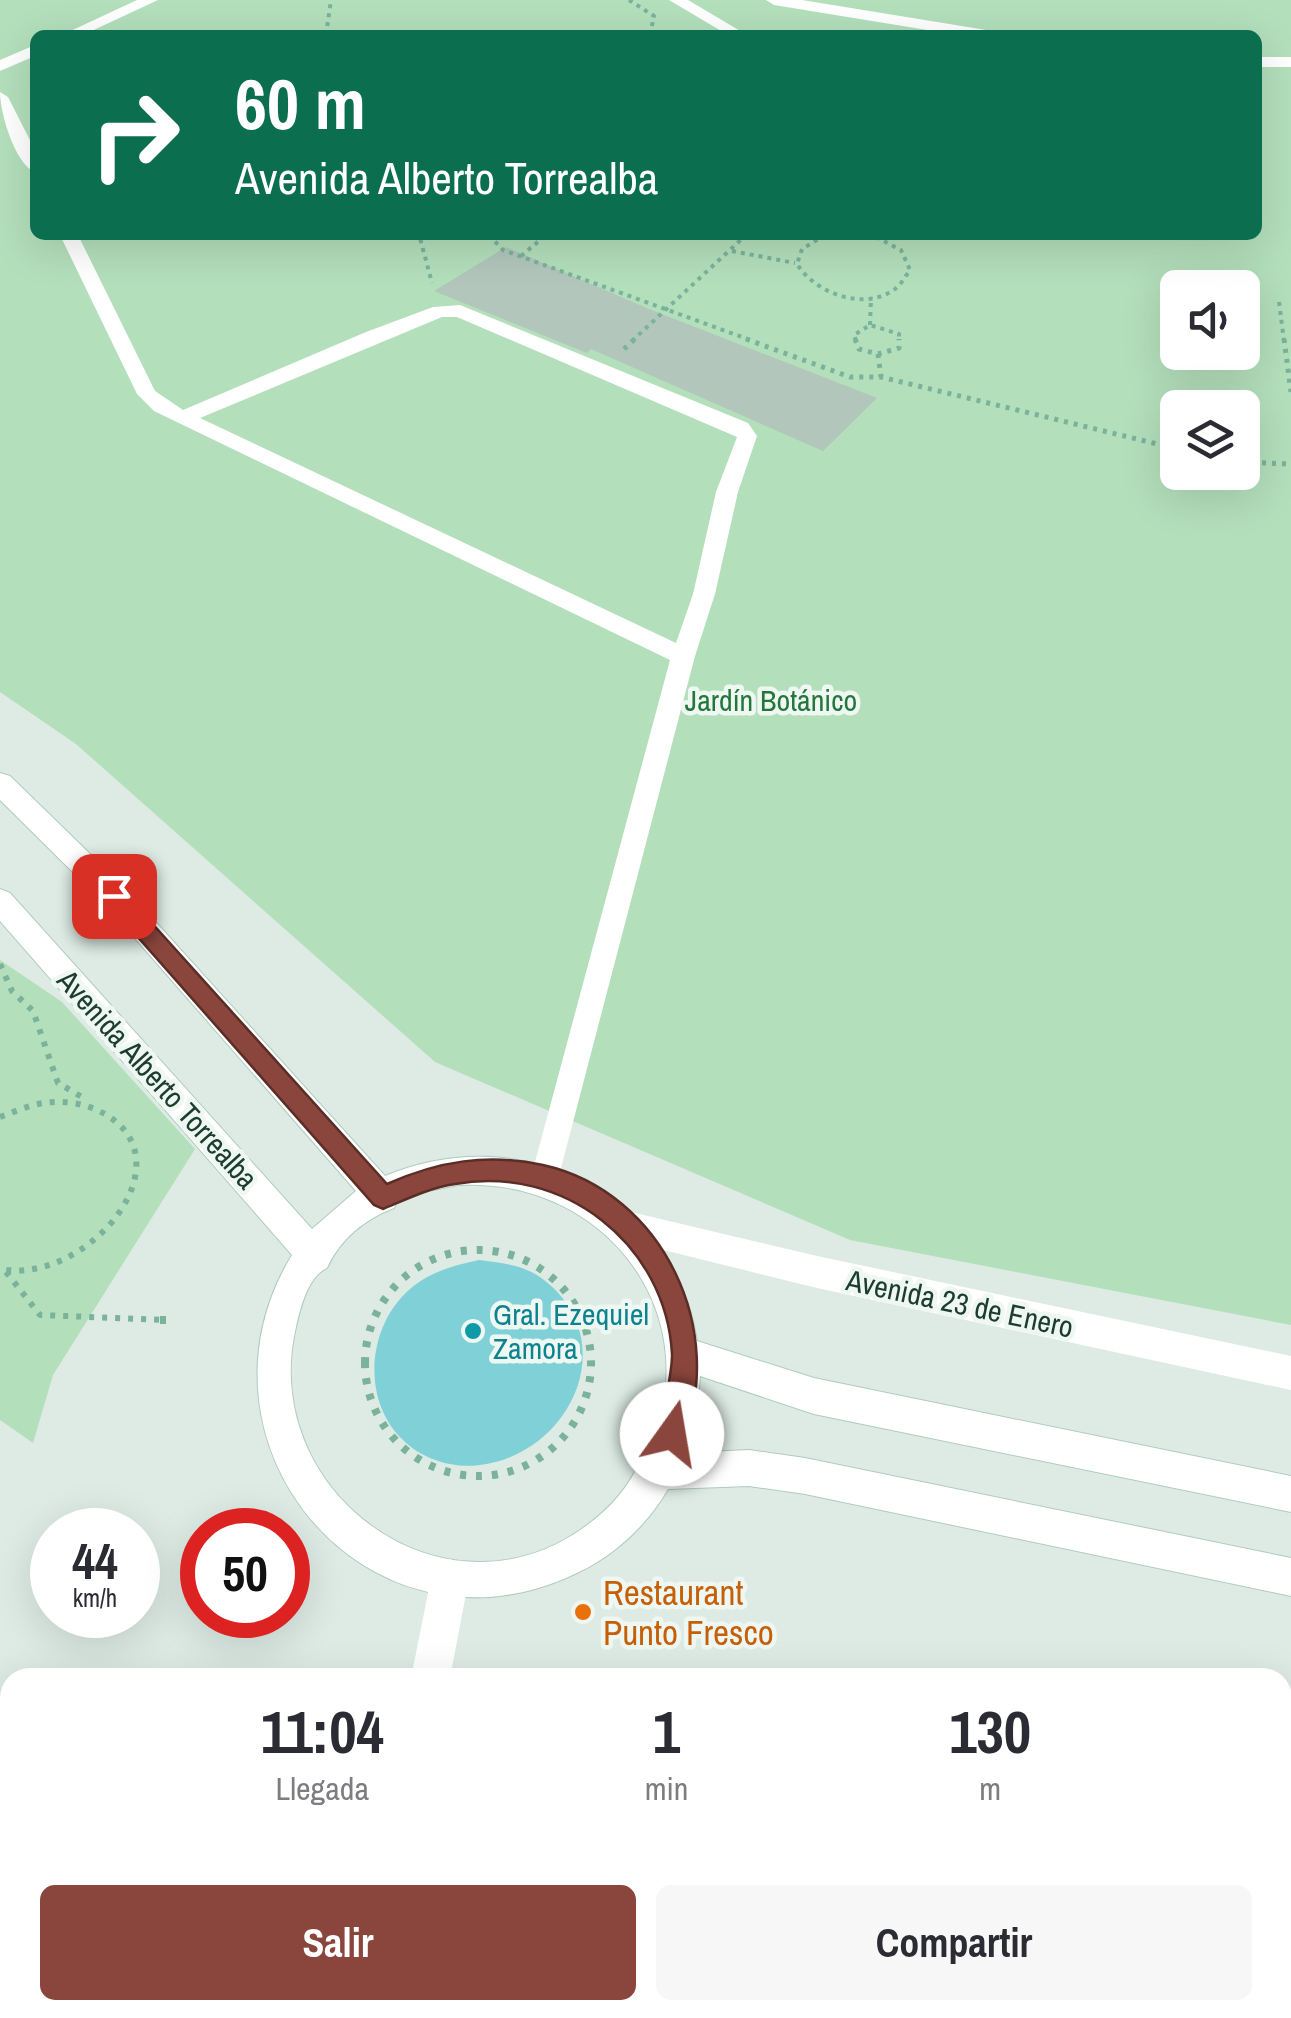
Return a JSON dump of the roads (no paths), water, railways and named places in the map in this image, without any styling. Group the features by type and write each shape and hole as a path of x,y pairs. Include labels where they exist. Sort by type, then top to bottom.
{"main road":[{"path":"0,783 114,896 383,1197"},
{"name":"Avenida Alberto Torrealba","path":"0,901 315,1258"},
{"path":"496,1170 546,1176 592,1196 631,1227 658,1264 678,1306 685,1354 683,1394 672,1434 654,1472 625,1509 574,1549 546,1564 498,1577 450,1578 401,1568 357,1546 320,1516 293,1477 276,1434 273,1371 276,1340 290,1297 315,1258 346,1224 383,1197 420,1181 457,1172 496,1170"},
{"name":"Avenida 23 de Enero","path":"631,1227 817,1272 1291,1373"},
{"path":"685,1354 814,1396 1291,1494"},
{"path":"654,1472 749,1468 805,1476 1291,1577"},
{"path":"432,1668 450,1578"}],"lane":[{"path":"81,30 150,0"},
{"path":"676,0 730,30"},
{"path":"774,0 956,30"},
{"path":"0,66 30,52"},
{"path":"1262,62 1291,62"},
{"path":"0,97 30,157"},
{"path":"71,240 148,394 181,418 683,656"},
{"path":"181,418 373,336 440,312 473,315 741,428 747,436 727,492 704,594 683,656 546,1176"}],"water":[{"path":"479,1260 521,1268 544,1280 568,1305 580,1333 582,1362 576,1391 561,1418 540,1440 512,1456 480,1465 459,1465 419,1452 389,1423 375,1382 375,1360 387,1318 399,1300 430,1275"}],"place":[{"name":"Gral. Ezequiel Zamora","path":"473,1331"},
{"name":"Restaurant Punto Fresco","path":"583,1612"}],"park label":[{"name":"Jardín Botánico","path":"771,700"}]}
